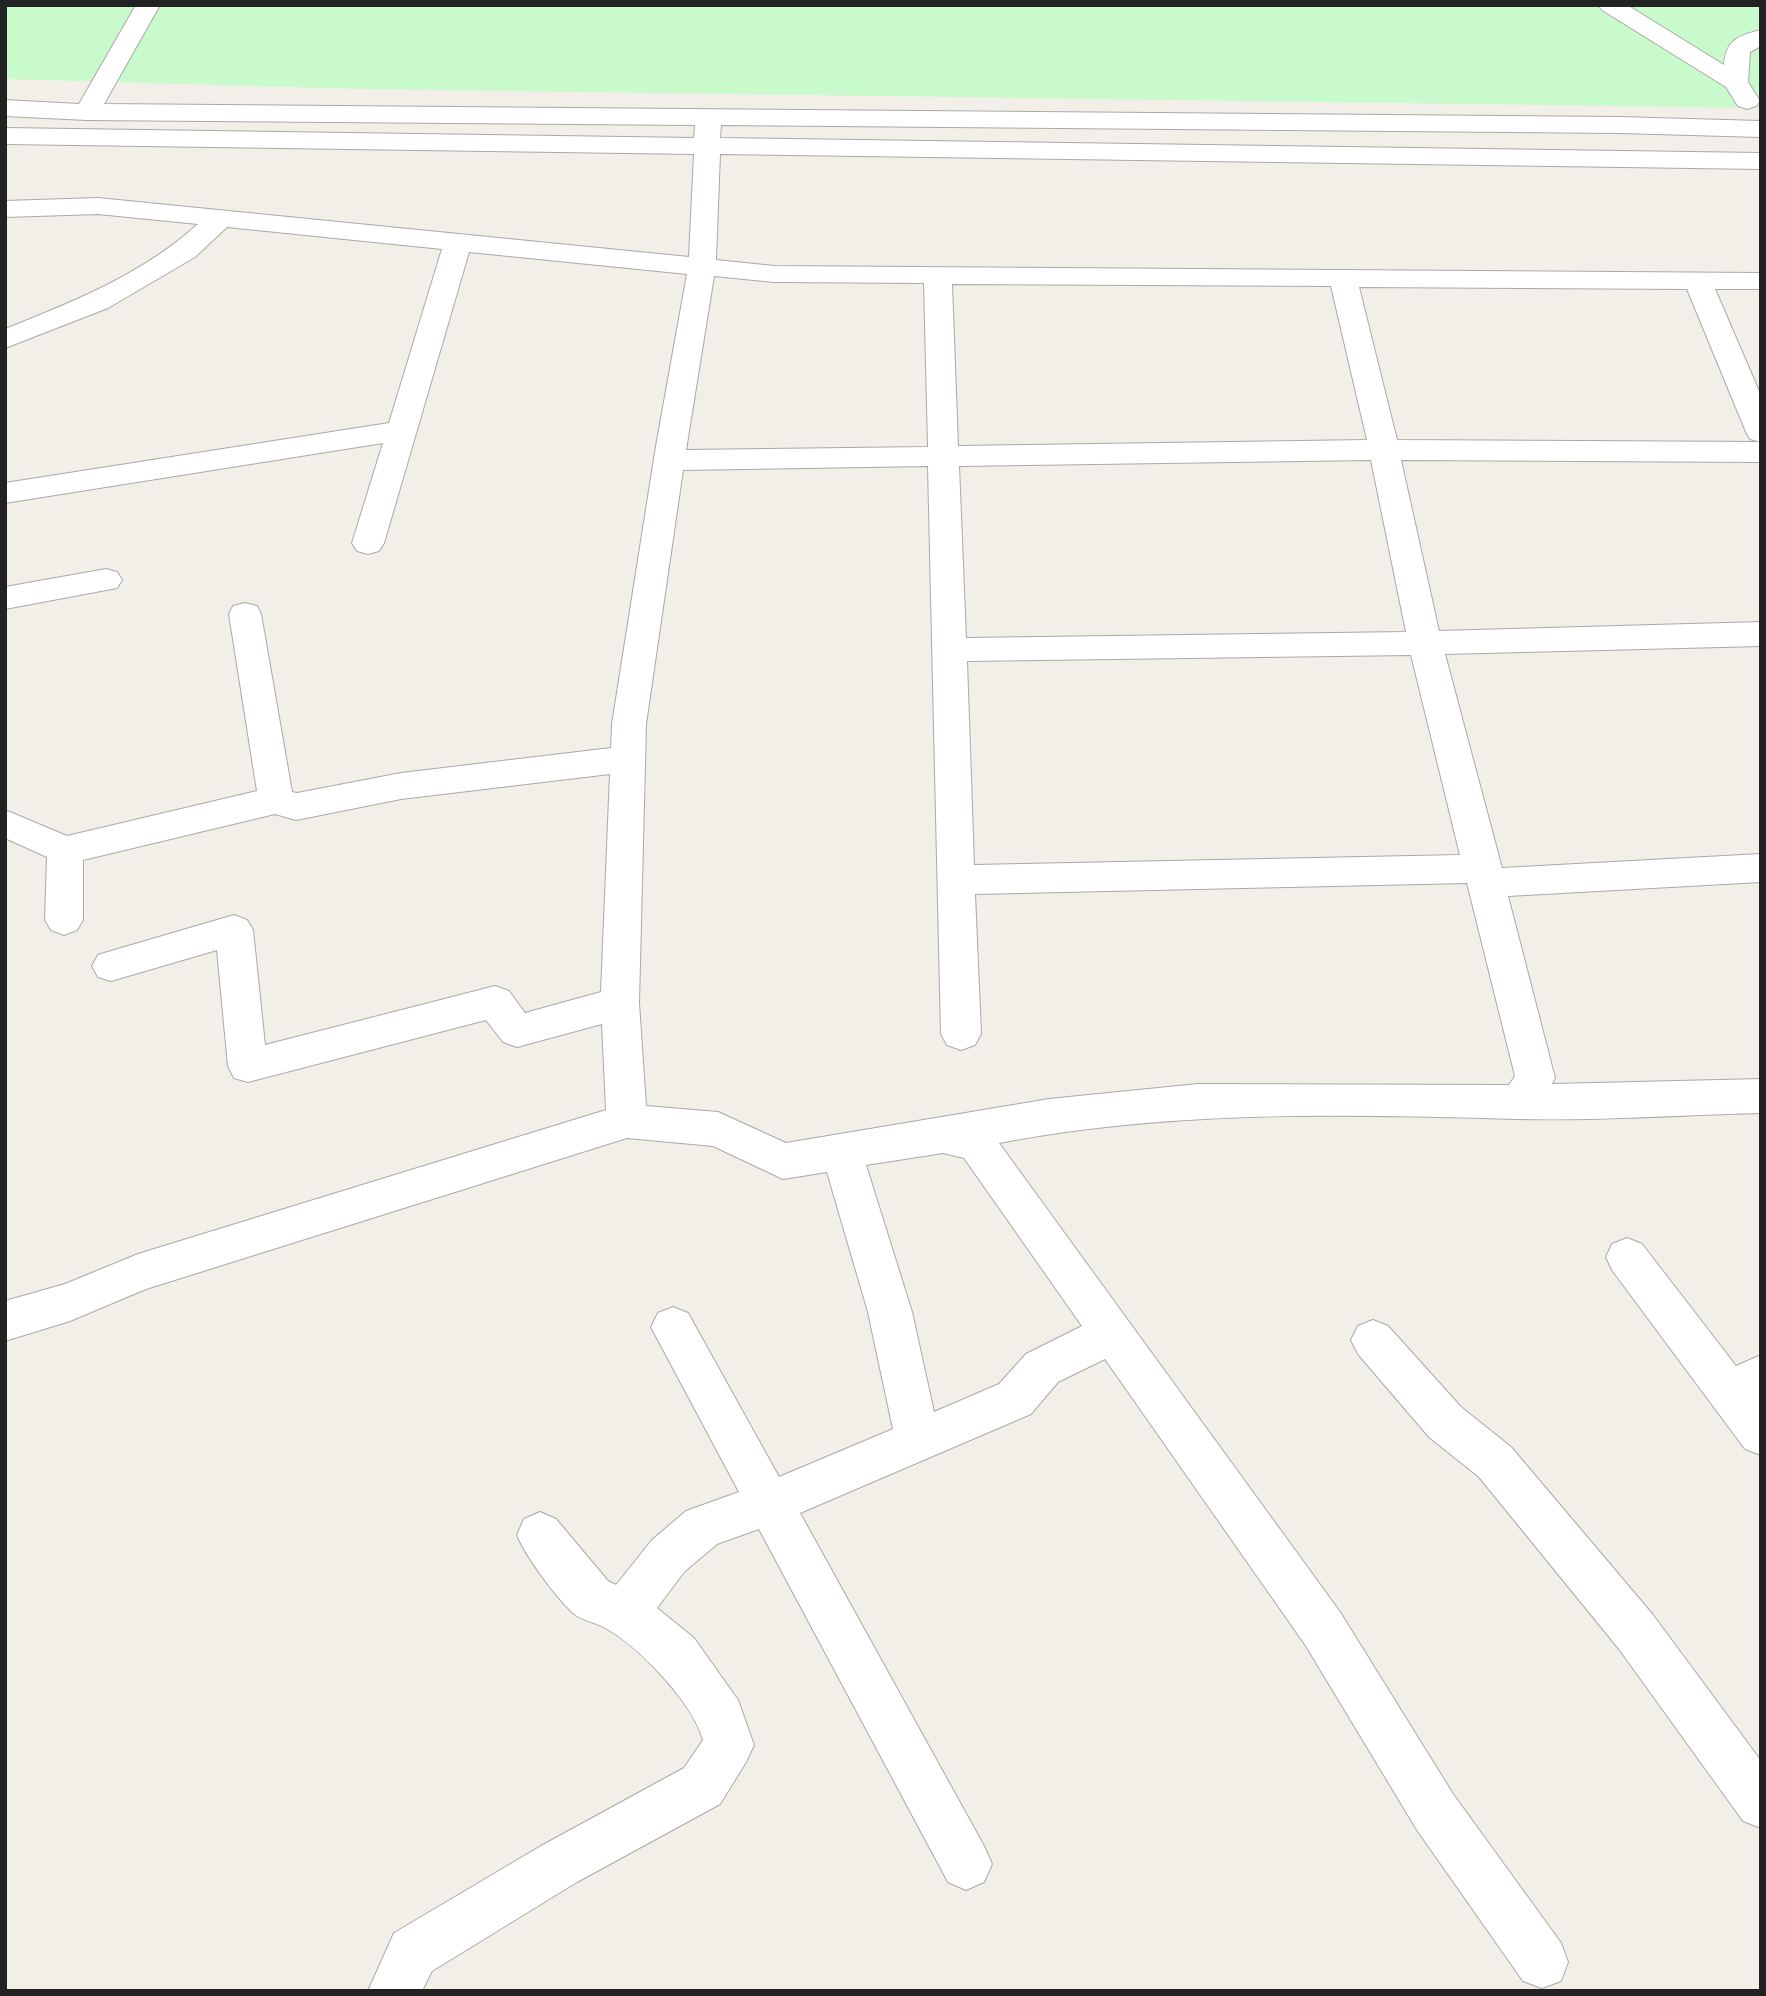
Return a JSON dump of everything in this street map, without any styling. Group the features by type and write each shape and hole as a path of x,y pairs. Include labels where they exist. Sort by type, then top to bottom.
{"street":[{"path":"87,112 148,5"},
{"path":"1610,5 1735,82 1761,124"},
{"path":"1735,82 1738,48 1761,37"},
{"path":"5,108 707,133 1761,161"},
{"path":"5,136 707,133 1606,124 1761,129"},
{"path":"627,1121 620,1003 629,724 669,460 702,267 707,133"},
{"path":"5,209 99,206 775,274 1761,281"},
{"path":"5,339 98,302 185,251 221,218"},
{"path":"368,543 458,242"},
{"path":"938,275 961,1034"},
{"path":"1343,278 1384,450 1424,643 1486,876 1535,1078 1519,1102"},
{"path":"1698,281 1761,432"},
{"path":"5,493 403,430"},
{"path":"669,460 1384,450 1761,452"},
{"path":"5,598 106,580"},
{"path":"245,614 276,800"},
{"path":"949,650 1424,643 1761,634"},
{"path":"5,817 5,823 65,850 276,800 296,807 401,786 627,759"},
{"path":"64,920 65,850"},
{"path":"957,880 1486,876 1761,868"},
{"path":"111,966 234,930 248,1066 495,1002 517,1031 620,1003"},
{"path":"5,1321 70,1302 138,1273 627,1121 718,1129 783,1161 1049,1116 1198,1101 1476,1100 1752,1105"},
{"path":"943,1136 977,1144 1322,1629 1435,1812 1542,1962"},
{"path":"842,1152 890,1312 918,1440"},
{"path":"1627,1257 1745,1384 1761,1434"},
{"path":"673,1327 966,1864"},
{"path":"624,1612 668,1556 702,1527 769,1504 1015,1399 1042,1368 1112,1333"},
{"path":"1373,1340 1445,1422 1495,1462 1636,1632 1761,1803"},
{"path":"394,1991 413,1952 559,1864 702,1786 729,1745 721,1717 677,1655 624,1612 591,1598 540,1535"}],"green space":[{"path":"5,5 1761,5 1761,108 361,89 5,79"}]}
